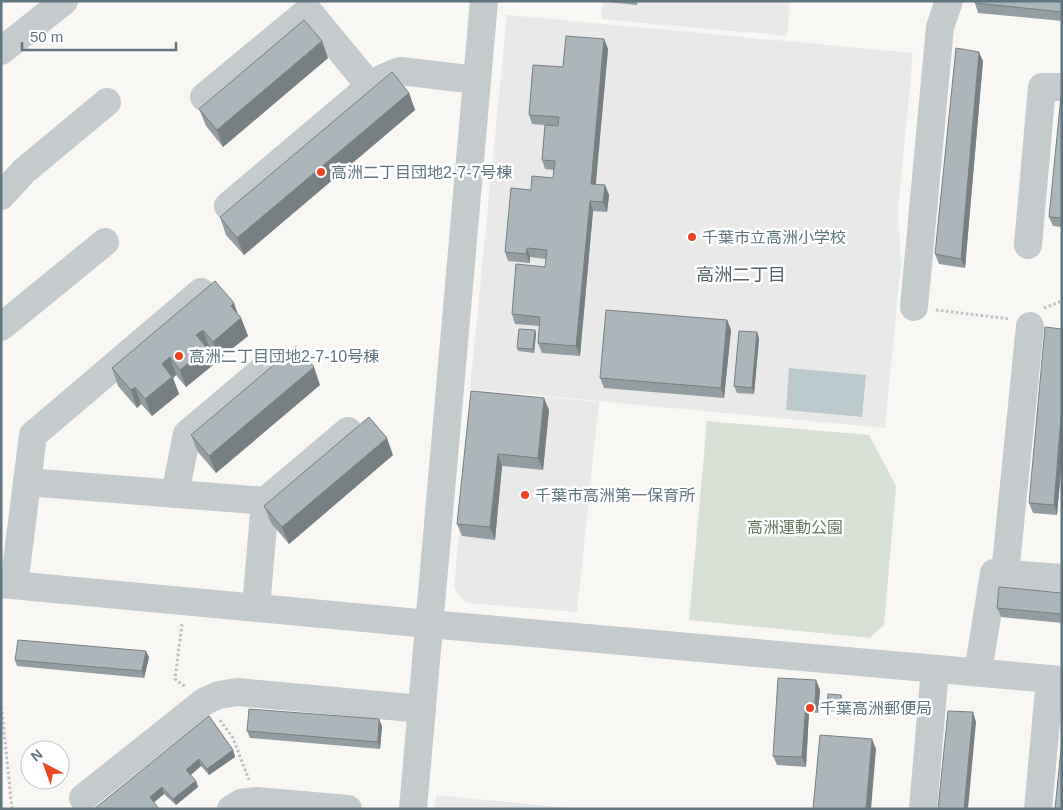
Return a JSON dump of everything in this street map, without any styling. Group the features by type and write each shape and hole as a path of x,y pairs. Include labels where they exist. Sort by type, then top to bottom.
{"street":[{"path":"1,51 64,1"},
{"path":"413,809 484,1"},
{"path":"914,307 940,27 949,1"},
{"path":"204,97 308,12 370,86"},
{"path":"228,206 370,86 383,78 400,71 477,80"},
{"path":"1028,245 1042,87 1062,87"},
{"path":"1,196 24,171 107,102"},
{"path":"1,327 105,242"},
{"path":"201,292 33,435 27,482 8,585 1056,679 1054,722 1038,809"},
{"path":"1005,574 1027,318"},
{"path":"175,494 187,434 272,362"},
{"path":"27,482 265,501 348,431"},
{"path":"256,608 265,501"},
{"path":"978,672 994,572 1062,578"},
{"path":"923,809 934,668"},
{"path":"83,798 205,701 220,695 237,692 422,709"},
{"path":"231,809 241,803 256,801 348,809"}],"path":[{"path":"914,307 1027,318 1062,301"},
{"path":"184,602 175,679 205,701 233,738 256,801"},
{"path":"1,702 2,728 12,809"}],"shaded area":[{"path":"603,1 790,1 787,36 601,19"},
{"name":"千葉市立高洲小学校","path":"507,15 913,53 898,212 901,263 885,428 470,389"},
{"path":"789,368 866,375 862,417 786,410"},
{"name":"千葉市高洲第一保育所","path":"472,390 599,402 577,612 466,603 454,588"},
{"path":"436,795 579,809 435,809"}],"green space":[{"name":"高洲運動公園","path":"707,421 869,435 896,486 884,625 870,638 689,620"}],"building":[{"path":"975,1 1062,1 1062,12 975,3"},
{"path":"304,20 322,41 217,130 199,109"},
{"path":"566,36 604,39 591,184 605,185 603,202 590,201 576,346 538,343 540,317 512,314 516,264 545,267 547,250 527,248 526,254 505,252 511,188 531,190 532,176 553,178 555,161 542,160 545,125 558,126 559,117 529,115 533,65 563,67"},
{"path":"956,48 979,52 961,259 935,254"},
{"path":"392,72 409,93 237,238 220,217"},
{"path":"1062,96 1062,218 1049,217"},
{"path":"215,281 234,303 231,306 241,318 213,342 203,330 196,335 207,348 180,370 170,357 162,364 172,377 145,399 135,387 131,390 112,368"},
{"path":"606,310 727,320 721,388 600,378"},
{"path":"1045,327 1062,329 1062,405 1054,505 1029,503"},
{"path":"519,329 535,330 533,349 517,348"},
{"path":"739,331 757,332 752,388 734,386"},
{"path":"296,346 314,367 209,456 191,435"},
{"path":"471,391 544,398 538,458 498,454 490,527 457,524"},
{"path":"369,417 387,438 282,527 264,506"},
{"path":"999,587 1062,593 1062,614 997,608"},
{"path":"18,640 146,651 142,671 15,660"},
{"path":"778,678 816,680 815,703 806,703 802,757 773,756"},
{"path":"828,694 841,695 840,708 827,708"},
{"path":"249,709 379,719 378,742 247,731"},
{"path":"948,711 973,712 964,809 938,809"},
{"path":"209,716 233,750 207,769 199,759 186,770 196,781 173,799 162,787 150,797 159,809 94,809"},
{"path":"820,735 872,739 866,809 813,809"},
{"path":"1062,739 1062,809 1055,809"}],"place":[{"name":"高洲二丁目団地2-7-7号棟","path":"321,172"},
{"name":"千葉市立高洲小学校","path":"692,237"},
{"name":"高洲二丁目団地2-7-10号棟","path":"179,356"},
{"name":"千葉市高洲第一保育所","path":"525,495"},
{"name":"千葉高洲郵便局","path":"810,708"}],"district":[{"name":"高洲二丁目","path":"741,275"}]}
